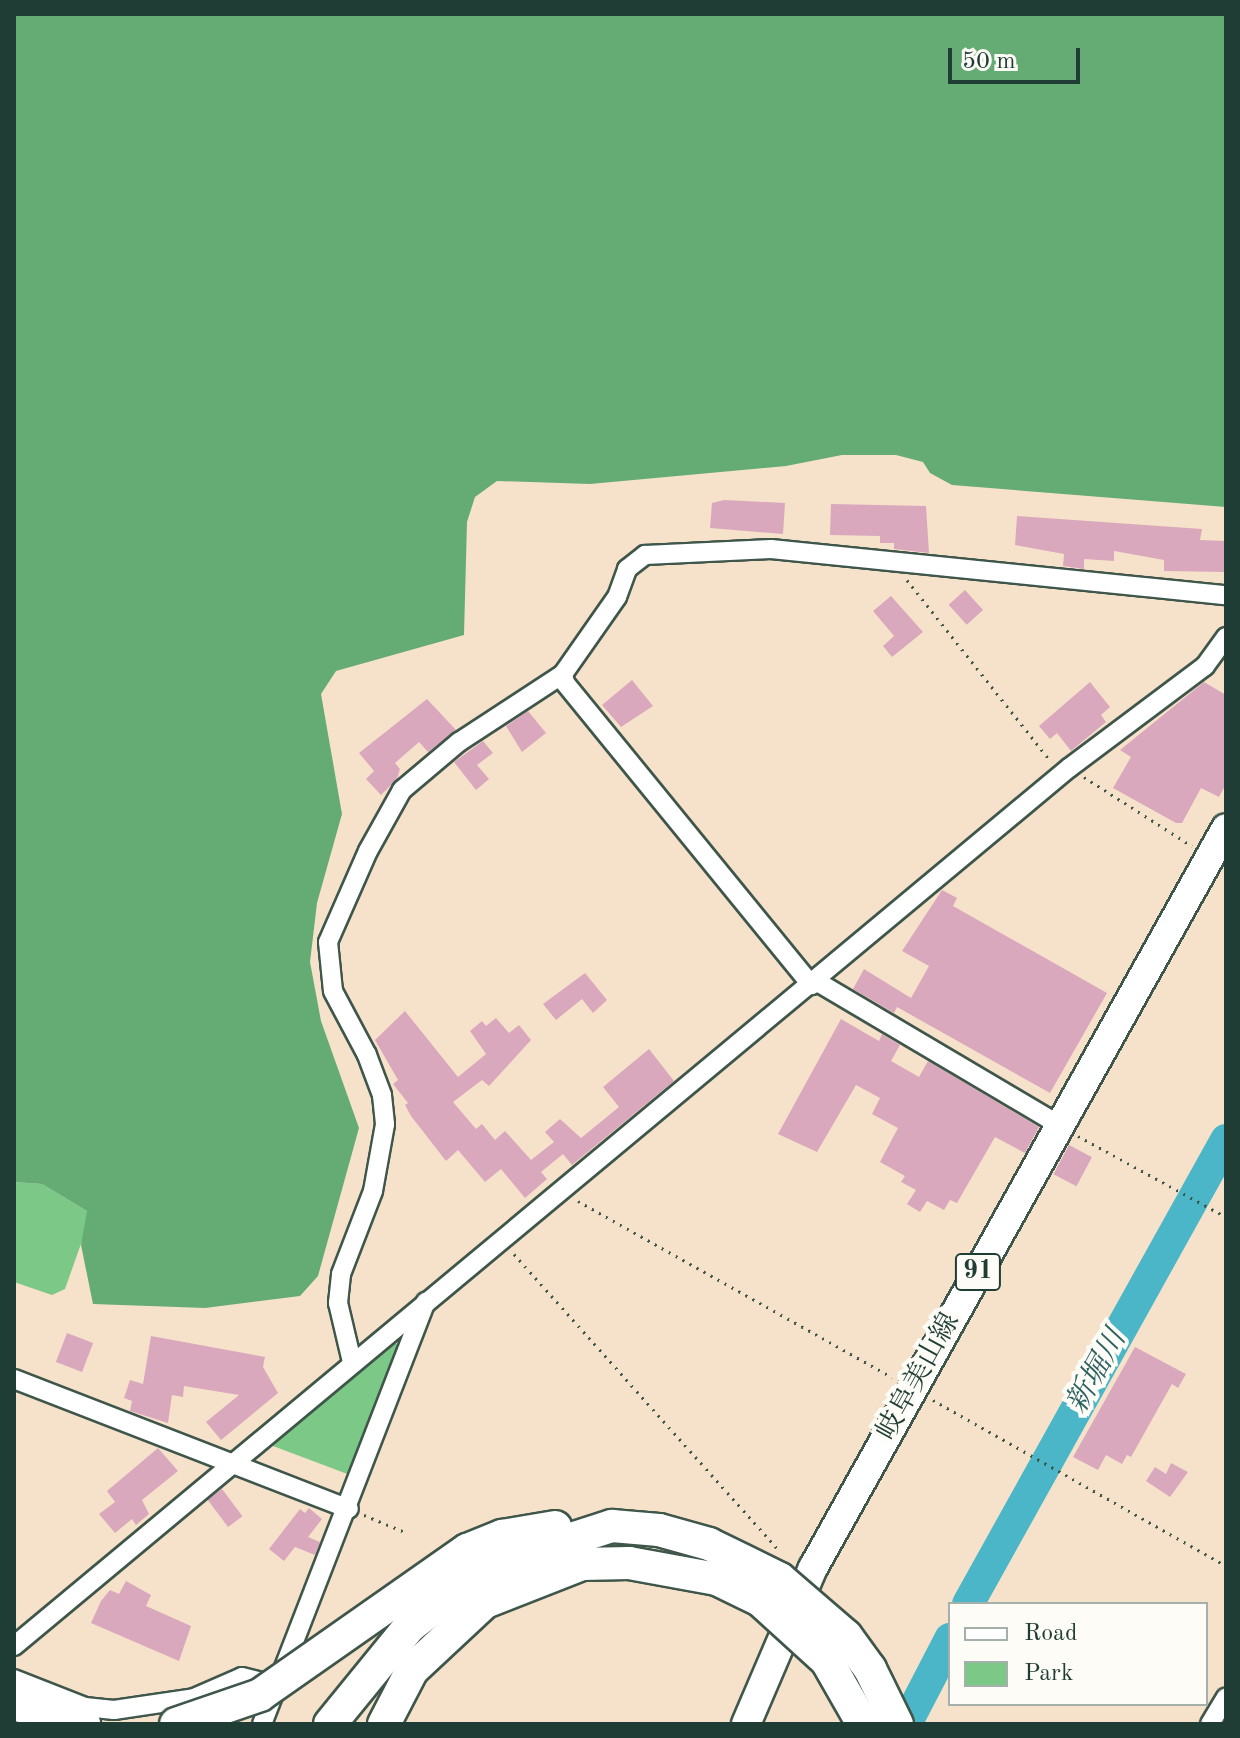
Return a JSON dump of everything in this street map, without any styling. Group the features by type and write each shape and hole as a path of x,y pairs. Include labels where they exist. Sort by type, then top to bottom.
{"highway":[{"path":"176,1724 260,1695 467,1550 502,1536 557,1526 659,1530 709,1544 780,1579 846,1636 870,1669 897,1724"},
{"path":"330,1724 409,1627 452,1593 522,1555 612,1526"},
{"path":"384,1724 412,1670 485,1602 582,1564 629,1563 717,1579 760,1600 827,1661 863,1724"},
{"path":"14,1704 84,1724"}],"main road":[{"name":"岐阜美山線","path":"746,1724 813,1568 1226,828"}],"street":[{"path":"352,1362 338,1303 341,1274 373,1191 385,1124 382,1095 367,1055 333,991 328,942 368,851 402,790 459,742 563,674 617,597 627,569 645,555 771,549 901,566 1226,595"},
{"path":"14,1646 1065,771 1205,666 1226,637"},
{"path":"563,674 565,683 813,983 1061,1126"},
{"path":"262,1724 349,1509 426,1302"},
{"path":"14,1379 349,1509"},
{"path":"14,1679 85,1707 114,1710 194,1698 242,1677 277,1686"},
{"path":"1210,1724 1226,1697"}],"path":[{"path":"901,566 909,583 1065,771 1210,857"},
{"path":"1061,1126 1226,1217"},
{"path":"561,1191 1226,1566"},
{"path":"500,1239 781,1552"},
{"path":"349,1509 405,1532"}],"green space":[{"path":"14,14 1226,14 1226,507 952,485 930,473 923,462 896,455 842,455 786,466 590,484 497,481 475,497 467,522 464,635 336,671 321,694 342,814 317,903 310,962 321,1021 359,1128 318,1276 300,1296 205,1308 93,1304 81,1245 87,1211 42,1184 14,1182"},
{"path":"14,1182 42,1184 87,1211 88,1224 65,1289 52,1295 14,1282"},
{"path":"387,1340 401,1346 350,1475 265,1443"}],"building":[{"path":"724,500 785,503 783,534 710,528 712,503"},
{"path":"831,504 926,506 929,553 894,549 894,543 880,543 880,536 830,535"},
{"path":"1017,516 1202,529 1200,540 1225,541 1226,572 1164,571 1164,560 1114,551 1114,561 1084,559 1084,569 1063,566 1064,554 1015,545"},
{"path":"965,590 983,610 967,625 949,605"},
{"path":"891,596 923,632 892,657 883,646 894,636 873,611"},
{"path":"632,680 653,706 621,727 602,705"},
{"path":"1090,682 1110,707 1101,715 1106,722 1071,751 1057,733 1050,739 1039,726"},
{"path":"1204,682 1226,695 1226,784 1219,797 1201,788 1182,823 1176,823 1113,788 1131,757 1120,750"},
{"path":"427,699 456,730 428,752 419,742 395,763 400,769 397,779 381,795 366,779 374,771 359,753"},
{"path":"528,711 546,733 522,752 506,726"},
{"path":"483,741 493,753 477,765 489,779 476,790 454,762"},
{"path":"942,890 957,898 953,906 1107,993 1050,1093 897,1007 894,1013 853,989 864,969 911,998 929,966 902,951"},
{"path":"585,973 607,1000 593,1013 582,999 556,1020 543,1004"},
{"path":"405,1011 458,1077 486,1054 470,1031 482,1021 486,1026 496,1018 509,1033 519,1025 531,1040 489,1086 482,1080 453,1102 476,1129 482,1124 495,1140 505,1131 531,1160 554,1142 545,1132 560,1119 581,1138 619,1107 603,1087 649,1049 674,1081 572,1165 563,1154 541,1172 547,1179 525,1198 501,1169 485,1182 458,1150 446,1161 411,1116 405,1105 408,1103 393,1084 398,1080 375,1040"},
{"path":"841,1019 879,1041 882,1034 900,1045 891,1061 919,1077 928,1061 1039,1127 1025,1153 995,1137 957,1203 950,1200 944,1210 927,1201 920,1212 907,1204 916,1190 901,1182 905,1176 880,1162 898,1128 872,1114 880,1098 856,1085 817,1152 778,1134"},
{"path":"1069,1145 1092,1157 1076,1186 1054,1174"},
{"path":"67,1333 93,1343 82,1372 56,1362"},
{"path":"151,1336 265,1357 263,1367 278,1393 221,1440 206,1422 239,1395 184,1386 183,1397 172,1395 168,1423 130,1411 132,1401 124,1398 130,1380 143,1384"},
{"path":"1135,1347 1186,1374 1178,1388 1172,1384 1131,1457 1127,1455 1122,1464 1106,1455 1098,1470 1073,1457"},
{"path":"158,1448 178,1471 142,1500 149,1514 136,1525 132,1519 115,1533 99,1514 115,1502 107,1491"},
{"path":"1171,1463 1188,1472 1170,1497 1146,1481 1155,1467 1166,1474"},
{"path":"222,1489 242,1516 228,1527 208,1500"},
{"path":"309,1508 322,1519 308,1537 320,1542 315,1555 295,1547 284,1561 269,1549 300,1509 305,1513"},
{"path":"126,1581 151,1595 146,1606 191,1626 179,1661 91,1623 110,1590 119,1594"}],"waterway":[{"name":"新堀川","path":"969,1602 1226,1140"},
{"name":"新堀川","path":"906,1724 948,1643"}]}
